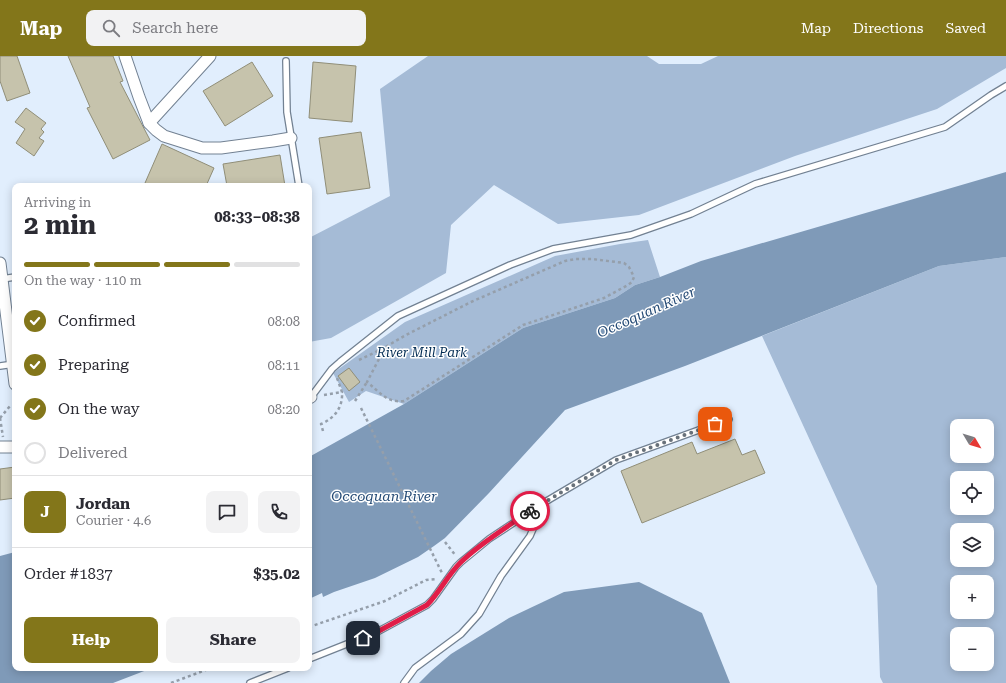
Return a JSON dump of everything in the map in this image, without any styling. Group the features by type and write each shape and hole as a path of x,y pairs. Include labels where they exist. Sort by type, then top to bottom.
{"street":[{"path":"125,56 149,123 164,136 202,148 221,148 291,138"},
{"path":"149,123 210,56"},
{"path":"0,263 1,280 12,351"},
{"path":"0,447 12,447"}],"lane":[{"path":"286,61 287,112 298,183"},
{"path":"312,395 335,366 398,316 502,268 553,249 632,234 690,214 755,184 945,127 1006,86"},
{"path":"1,280 12,278"},
{"path":"0,366 12,364"},
{"path":"312,658 377,632 427,605 461,562 489,539 545,502 616,460 729,419"},
{"path":"404,683 415,668 460,634 479,614 501,576 530,536 545,502"},
{"path":"250,683 280,671"}],"path":[{"path":"358,360 471,302 565,261 592,259 624,263 629,267 634,277 632,282 628,285 604,298 523,325 404,401 398,402 387,399 367,382"},
{"path":"355,401 379,359 382,349"},
{"path":"323,431 321,424 333,416 340,408 343,399 342,392 336,378 337,375"},
{"path":"312,397 342,392"},
{"path":"2,432 0,418 10,406"},
{"path":"361,408 446,581"},
{"path":"445,542 461,562"},
{"path":"312,626 385,600 426,580 435,579 446,581"},
{"path":"171,683 203,671"}],"green space":[{"path":"428,56 647,56 659,64 701,64 718,56 1006,56 1006,68 937,109 795,156 639,215 558,224 494,185 451,225 446,273 331,338 312,341 312,236 390,196 380,89"},
{"name":"River Mill Park","path":"648,240 660,277 635,285 615,298 523,328 404,404 366,391 349,402 333,373 405,322 555,256"},
{"path":"1006,257 1006,683 883,683 880,677 877,586 762,336 939,266"}],"water":[{"name":"Occoquan River","path":"1006,172 1006,257 939,266 685,366 565,410 489,493 445,538 418,557 375,578 323,597 322,593 312,598 312,455 404,404 523,328 615,298 635,285 701,261"},
{"path":"12,553 12,671 144,671 113,683 0,683 0,556"},
{"path":"639,582 702,613 730,683 419,683 451,654 509,618 564,592"}],"building":[{"path":"0,56 17,56 30,93 7,101 0,81"},
{"path":"68,56 113,56 123,81 120,82 150,140 113,159 87,108 90,107"},
{"path":"252,62 273,96 225,126 203,91"},
{"path":"313,62 356,66 352,122 309,118"},
{"path":"26,108 46,123 41,129 44,132 39,138 44,141 34,156 16,143 25,129 15,122"},
{"path":"361,132 370,188 327,194 319,138"},
{"path":"162,144 214,168 207,183 145,183"},
{"path":"280,155 285,183 226,183 223,164"},
{"path":"349,368 360,382 349,391 338,376"},
{"path":"735,439 742,455 755,450 765,473 642,523 621,471 692,442 697,454"},
{"path":"12,467 12,498 0,500 0,469"}],"way so far":[{"path":"530,511 616,460 715,424"}],"route":[{"path":"363,638 427,605 461,562 489,539 530,511"}]}
